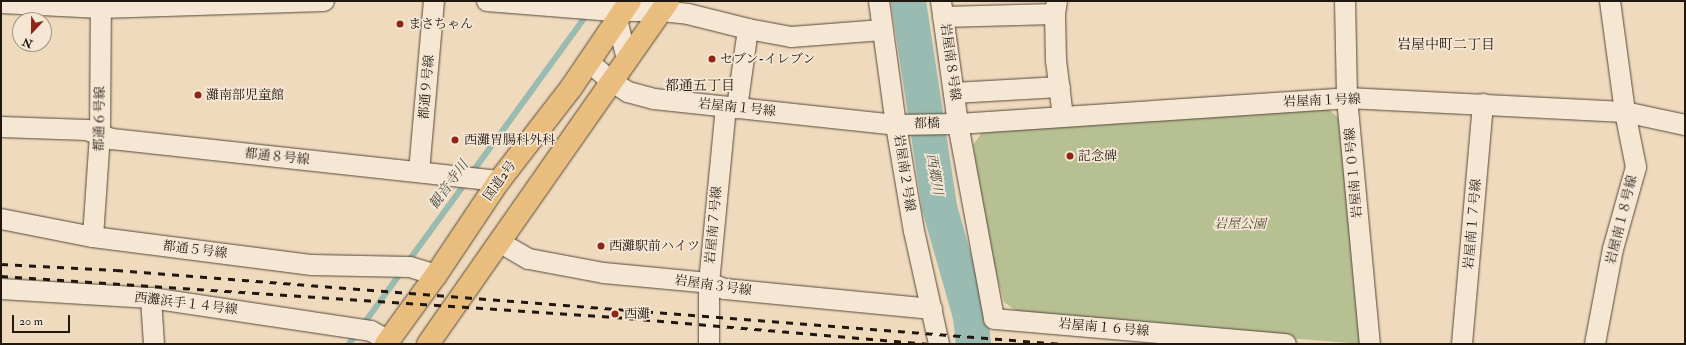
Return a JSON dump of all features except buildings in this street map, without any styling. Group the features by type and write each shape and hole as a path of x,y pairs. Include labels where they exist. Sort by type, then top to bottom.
{"highway":[{"path":"428,344 665,6"},
{"name":"国道2号","path":"382,338 436,275 491,180 571,88 589,62 609,10"}],"street":[{"path":"1,2 101,5 324,1"},
{"name":"都通９号線","path":"419,172 434,1"},
{"path":"487,1 609,10 665,6 688,14 748,29 791,37 883,30"},
{"name":"岩屋南２号線","path":"880,1 896,125 914,231 932,309 938,344"},
{"name":"岩屋南１０号線","path":"1345,1 1347,98 1370,344"},
{"name":"岩屋南１８号線","path":"1595,344 1613,249 1636,167 1625,112 1610,1"},
{"name":"都通６号線","path":"93,237 100,135 101,5"},
{"path":"942,9 1056,8 1056,60 1063,117"},
{"name":"岩屋南８号線","path":"942,9 958,124 994,319"},
{"path":"609,10 627,59"},
{"name":"岩屋南７号線","path":"709,344 709,283 731,107 748,29"},
{"name":"岩屋南１号線","path":"589,62 611,82 628,92 654,99 896,125"},
{"path":"954,93 1060,87"},
{"name":"岩屋南１号線","path":"958,124 1347,98 1625,112 1685,125"},
{"name":"岩屋南１７号線","path":"1462,344 1483,104"},
{"name":"都橋","path":"896,125 958,124"},
{"name":"都通８号線","path":"1,127 87,130 112,139 491,180"},
{"name":"都通５号線","path":"1,219 93,237 312,265 410,267 436,275"},
{"name":"岩屋南３号線","path":"499,242 529,258 604,273 709,283 725,289 932,309"},
{"name":"西灘浜手１４号線","path":"1,289 151,298 346,327 382,338"},
{"path":"151,298 154,344"},
{"name":"岩屋南１６号線","path":"994,319 1286,344"}],"green space":[{"name":"岩屋公園","path":"1327,108 1341,120 1362,344 1023,316 1004,302 989,246 973,145 983,131"}],"waterway":[{"name":"西郷川","path":"908,1 939,207 970,316 973,344"},
{"name":"観音寺川","path":"471,174 588,13"},
{"name":"観音寺川","path":"407,263 466,182"},
{"name":"観音寺川","path":"349,344 402,271"}],"railway":[{"path":"1,264 116,270 1063,344"},
{"path":"1,276 615,317 927,344"}],"place":[{"name":"まさちゃん","path":"400,24"},
{"name":"セブン-イレブン","path":"712,59"},
{"name":"灘南部児童館","path":"198,95"},
{"name":"西灘胃腸科外科","path":"455,140"},
{"name":"記念碑","path":"1070,156"},
{"name":"西灘駅前ハイツ","path":"601,246"},
{"name":"西灘","path":"615,314"}],"district":[{"name":"岩屋中町二丁目","path":"1446,45"},
{"name":"都通五丁目","path":"700,86"}]}
